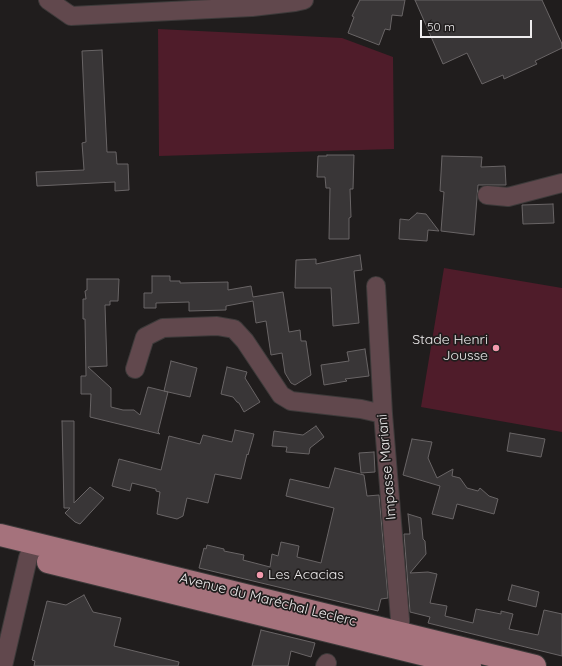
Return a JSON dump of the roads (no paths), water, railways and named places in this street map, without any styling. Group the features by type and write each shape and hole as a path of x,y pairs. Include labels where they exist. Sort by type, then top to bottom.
{"main road":[{"name":"Avenue du Maréchal Leclerc","path":"0,535 31,550 399,641 490,661 535,666"},
{"name":"Avenue du Maréchal Leclerc","path":"0,551 31,550"},
{"name":"Avenue du Maréchal Leclerc","path":"399,641 470,666"}],"street":[{"path":"48,0 71,16 252,7 304,0"},
{"path":"487,195 508,197 562,183"},
{"name":"Impasse Mariani","path":"376,286 383,414 400,619 399,641"},
{"path":"135,369 145,337 163,328 217,326 234,329 281,395 291,401 361,409 383,414"},
{"path":"3,666 31,550"}],"place":[{"name":"Stade Henri Jousse","path":"496,348"},
{"name":"Les Acacias","path":"260,575"}]}
